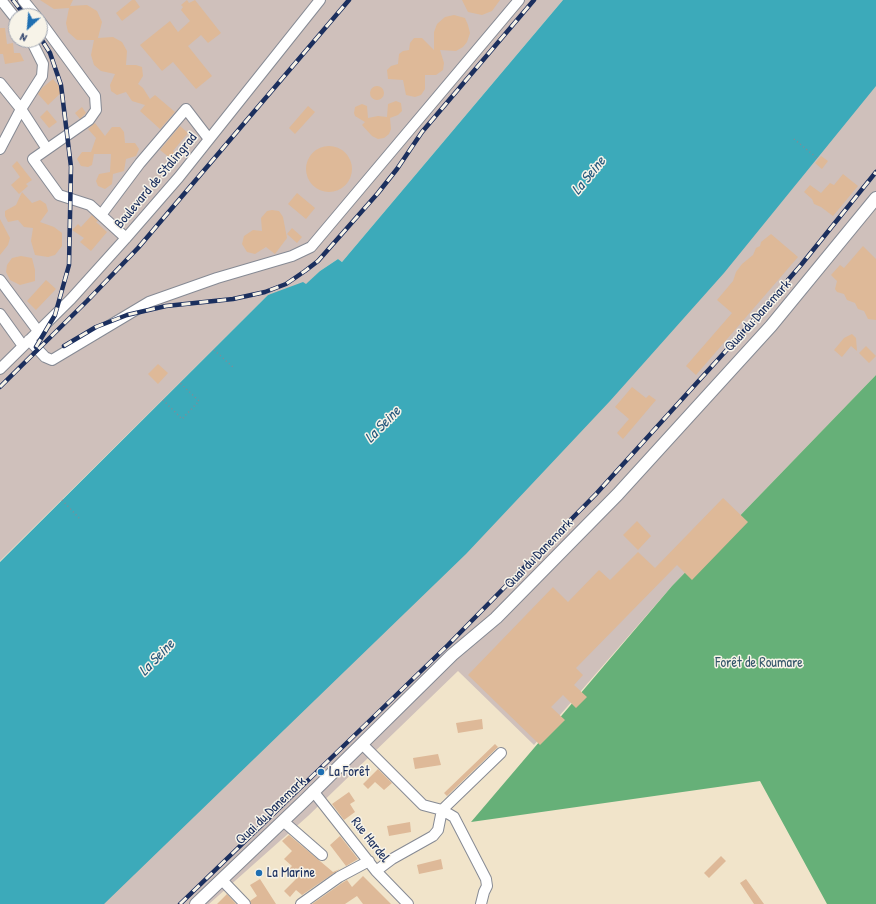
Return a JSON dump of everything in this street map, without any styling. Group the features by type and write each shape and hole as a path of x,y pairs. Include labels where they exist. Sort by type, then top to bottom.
{"main road":[{"name":"Quai du Danemark","path":"196,904 452,655 496,618 618,494 771,326 876,198"}],"street":[{"path":"1,0 8,9"},
{"name":"Boulevard de Stalingrad","path":"0,368 71,298 126,238 210,138 320,0"},
{"path":"0,314 26,343 45,357 52,360 149,302 218,278 292,256 311,247 520,0"},
{"path":"48,32 95,96 96,110 89,120 33,159 59,195 90,205 126,238"},
{"path":"0,149 21,109 42,76 43,64 35,48"},
{"path":"0,83 21,109 47,149"},
{"path":"101,214 140,163 186,109 210,138"},
{"path":"0,280 38,331"},
{"path":"362,744 423,805 442,810 454,816 486,879 487,886 481,904"},
{"path":"376,871 392,858 433,836 438,830 442,810 501,753"},
{"name":"Rue Hardel","path":"313,791 376,871 408,904"},
{"path":"283,821 322,855"},
{"path":"301,904 339,877 369,861"},
{"path":"222,880 245,904"}],"path":[{"path":"794,139 817,158"},
{"path":"214,350 234,368"},
{"path":"162,400 182,419 199,401 180,383"},
{"path":"62,500 79,518"}],"shaded area":[{"path":"0,0 563,0 342,262 338,259 320,271 306,285 268,295 0,561"},
{"path":"876,26 876,375 672,586 534,745 458,671 308,816 209,904 83,904"}],"green space":[{"name":"Forêt de Roumare","path":"876,375 876,904 827,904 760,781 471,822 672,586"}],"water":[{"name":"La Seine","path":"563,0 876,0 876,86 724,273 610,401 466,554 104,904 0,904 0,562 268,295 303,282 306,284 320,271 338,259 342,262"}],"building":[{"path":"40,0 73,0 70,6 87,5 97,11 102,22 98,38 113,37 122,42 127,51 126,65 136,65 142,67 143,76 138,84 143,88 150,99 155,95 175,112 160,129 140,111 145,105 132,101 126,92 117,95 111,91 110,85 115,74 101,71 94,65 91,55 94,40 77,40 68,32 66,23 69,8 54,9"},
{"path":"132,0 135,0 140,7 122,21 116,13"},
{"path":"187,0 189,3 195,0 221,33 208,43 201,35 188,46 212,76 196,89 173,62 162,71 140,45 170,21 178,32 190,21 181,10 183,7 181,5"},
{"path":"462,0 500,0 492,11 482,15 468,12"},
{"path":"454,15 465,18 470,33 467,42 463,47 456,51 440,50 444,63 443,70 436,75 425,75 425,89 421,95 415,97 406,95 403,80 388,79 387,70 391,66 398,64 399,54 403,51 409,50 410,43 414,38 422,38 434,50 434,32 437,24 445,17"},
{"path":"0,28 5,28 8,48 14,48 14,53 20,53 24,61 5,64 3,54 0,54"},
{"path":"53,79 63,91 48,105 38,94 42,88"},
{"path":"374,86 380,86 384,90 384,96 380,100 374,100 370,96 370,90"},
{"path":"396,101 401,103 402,111 398,115 390,118 391,129 389,134 384,138 378,139 372,136 362,125 365,122 355,116 354,113 355,107 362,104 367,106 368,118 378,116 387,117 388,104"},
{"path":"308,106 315,112 295,134 289,128"},
{"path":"82,107 86,113 80,119 75,113"},
{"path":"47,110 57,122 49,128 40,117"},
{"path":"95,123 105,136 112,127 120,127 124,132 125,143 135,143 139,149 136,156 126,159 124,171 113,174 112,184 105,189 98,186 96,181 99,174 110,172 111,154 94,154 92,165 88,167 81,166 77,159 82,152 91,152 96,138 88,129"},
{"path":"180,126 188,133 173,151 174,153 170,158 160,150"},
{"path":"329,146 342,150 348,156 352,169 348,182 342,188 329,192 316,188 310,182 306,169 310,156 316,150"},
{"path":"821,156 828,161 822,169 815,163"},
{"path":"17,161 32,180 26,184 28,186 19,194 11,185 20,177 12,166"},
{"path":"843,174 858,186 833,216 821,207 814,204 812,199 804,192 810,185 821,193 830,183 834,185"},
{"path":"22,192 32,203 40,200 46,204 48,211 40,222 54,227 62,233 62,246 55,255 48,257 35,255 31,241 33,228 24,227 18,220 8,222 5,216 5,211 16,205"},
{"path":"297,193 315,208 306,219 288,204"},
{"path":"267,211 279,211 283,217 287,238 275,254 266,247 255,254 247,252 242,244 244,236 253,230 262,231 261,218"},
{"path":"92,215 98,221 96,222 107,232 91,251 80,242 84,238 72,230 78,224 81,227"},
{"path":"0,219 10,238 8,245 0,255"},
{"path":"292,228 302,237 297,243 287,234"},
{"path":"771,234 798,257 696,375 686,366 732,313 717,300 733,281 736,272 742,264 753,255 756,248 760,246 761,242"},
{"path":"863,246 876,259 876,320 868,319 864,311 858,309 855,303 847,300 844,294 837,292 835,289 837,281 831,275 840,265 844,268"},
{"path":"21,256 32,258 35,270 35,281 20,285 10,280 6,272 7,265 12,258"},
{"path":"46,280 56,289 36,310 27,301"},
{"path":"852,334 856,338 857,351 851,346 842,357 834,350 844,338"},
{"path":"866,346 876,356 869,363 859,353"},
{"path":"158,364 168,373 158,384 148,374"},
{"path":"632,387 646,398 649,395 656,400 623,439 617,433 629,419 615,407"},
{"path":"723,498 748,522 692,580 677,565 576,668 583,675 574,685 587,697 576,708 563,695 551,707 565,720 540,745 468,675 553,587 568,602 599,570 610,580 638,552 655,568"},
{"path":"637,521 651,536 638,550 623,535"},
{"path":"482,719 483,729 458,733 456,723"},
{"path":"495,744 498,747 447,796 444,793"},
{"path":"438,754 441,765 415,769 413,758"},
{"path":"378,769 392,783 384,790 375,782 368,789 363,784"},
{"path":"349,792 355,801 350,804 355,812 344,820 332,804"},
{"path":"410,822 411,832 389,836 387,826"},
{"path":"289,835 333,872 340,869 302,895 296,890 290,897 284,891 298,877 289,869 292,866 284,859 292,851 282,841"},
{"path":"340,836 358,859 346,866 330,845"},
{"path":"721,856 726,861 709,878 704,873"},
{"path":"441,859 443,869 419,874 417,865"},
{"path":"363,876 391,904 363,904 357,896 345,904 312,904 347,880 352,887"},
{"path":"260,879 276,904 251,904 250,901 257,896 250,885"},
{"path":"746,879 764,904 754,904 740,883"},
{"path":"227,894 236,904 217,904"}],"railway":[{"path":"13,0 19,8"},
{"path":"0,387 138,248 349,0"},
{"path":"64,346 96,327 127,315 166,306 233,299 265,292 286,284 305,271 318,261 378,193 397,169 422,132 534,0"},
{"path":"36,347 55,315 69,265 71,167 61,85 47,48"},
{"path":"180,904 448,645 596,494 743,332 801,265 876,172"}],"place":[{"name":"La Forêt","path":"321,772"},
{"name":"La Marine","path":"259,873"}]}
